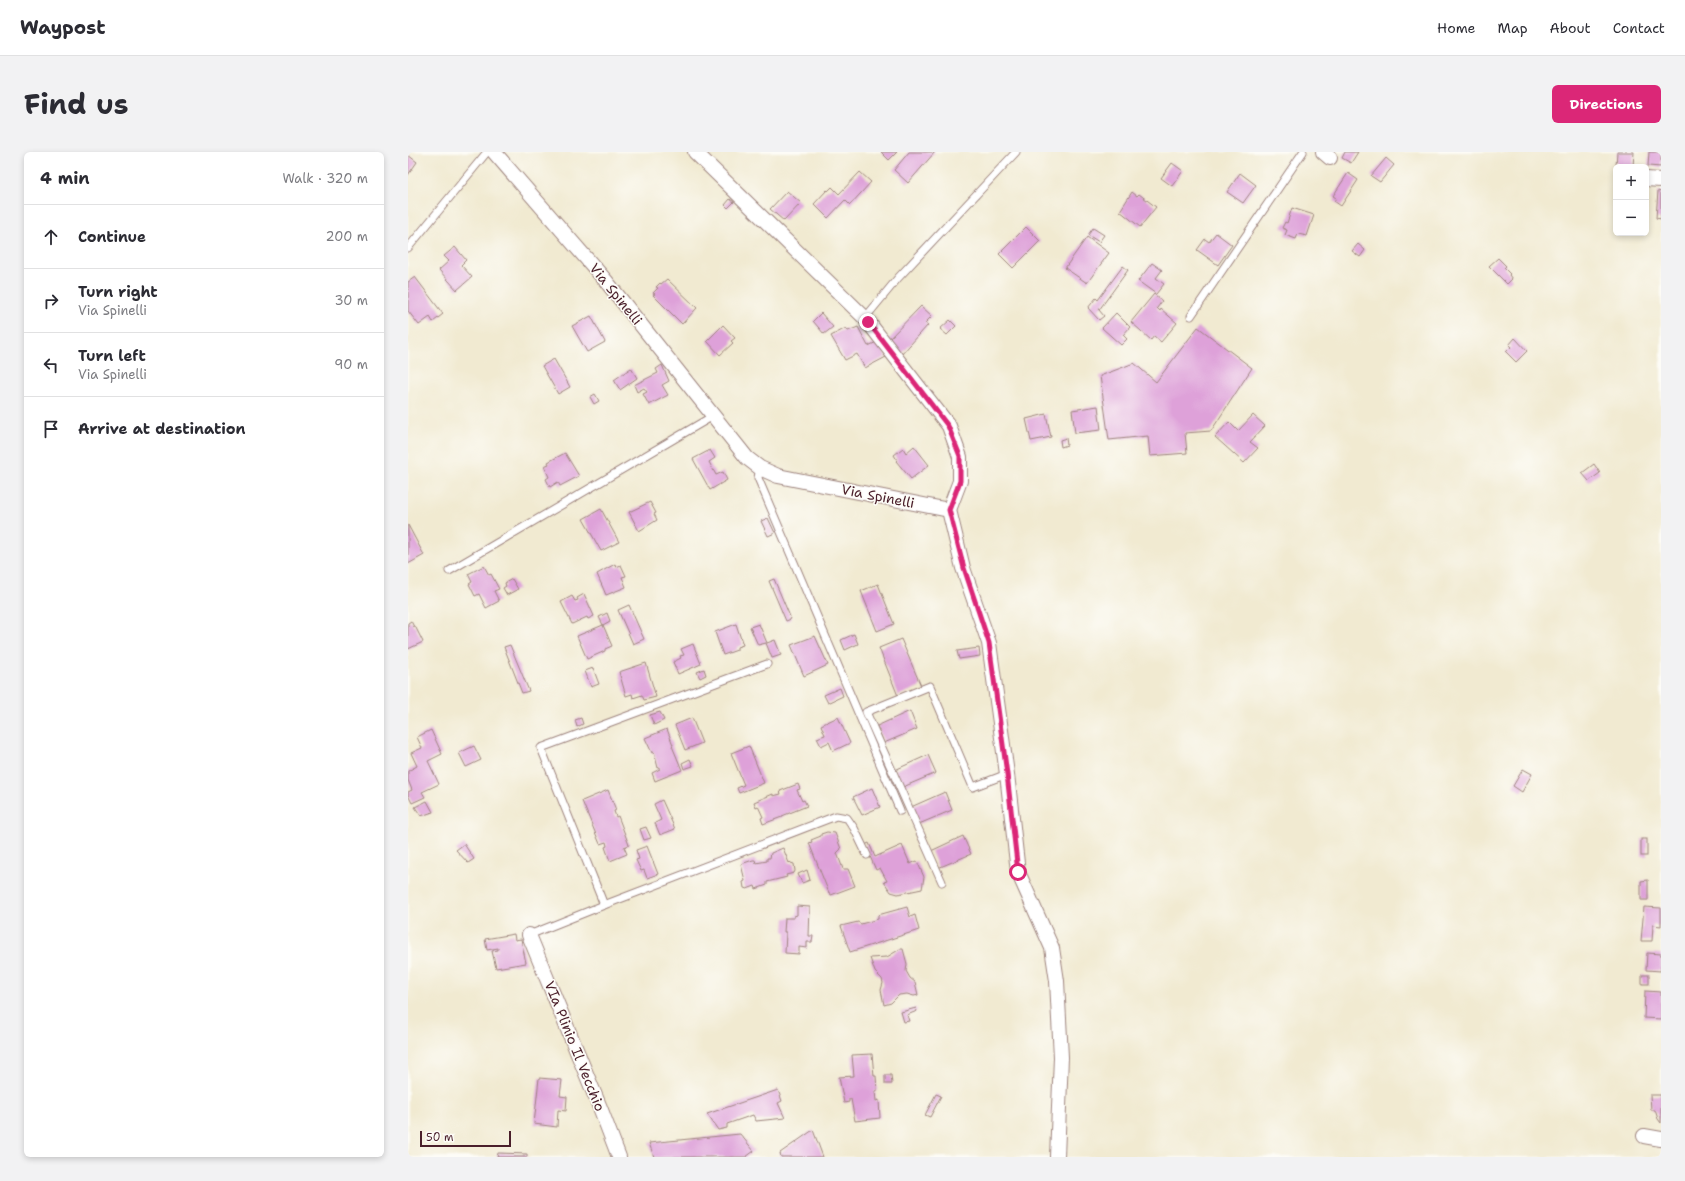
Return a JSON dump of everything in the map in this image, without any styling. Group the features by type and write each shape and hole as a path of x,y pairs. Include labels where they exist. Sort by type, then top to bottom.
{"street":[{"name":"Via Spinelli","path":"494,152 606,281 747,458 760,468 778,476 949,510"},
{"path":"694,152 864,318 948,426 960,456 960,481 949,510 964,568 989,643 1007,774 1018,872 1052,948 1057,981 1061,1057 1056,1147 1057,1157"},
{"path":"1649,179 1661,180"},
{"name":"VIa Plinio Il Vecchio","path":"530,935 601,1110 618,1157"},
{"path":"1644,1136 1661,1139"}],"lane":[{"path":"408,248 487,152"},
{"path":"864,318 898,278 1016,152"},
{"path":"1192,316 1303,152"},
{"path":"449,571 713,416"},
{"path":"760,468 758,478 900,811"},
{"path":"604,905 541,748 767,664"},
{"path":"942,882 866,712 930,686 973,787 1007,774"},
{"path":"530,935 836,816 847,818 854,828 867,855"}],"building":[{"path":"881,152 897,152 889,160"},
{"path":"909,152 935,152 908,183 894,170"},
{"path":"1345,152 1358,152 1351,163 1342,158"},
{"path":"1617,152 1634,152 1633,164 1616,164"},
{"path":"1649,152 1661,152 1661,167 1649,166"},
{"path":"408,155 417,162 408,175"},
{"path":"1386,158 1394,165 1380,182 1371,176"},
{"path":"1172,163 1183,171 1172,186 1161,178"},
{"path":"860,172 871,182 850,205 845,200 828,218 814,204 827,190 828,191 832,187 839,194"},
{"path":"1240,173 1256,185 1243,203 1227,192"},
{"path":"1348,173 1358,180 1341,206 1334,201 1336,198 1333,196"},
{"path":"787,191 801,203 784,221 770,209"},
{"path":"1658,191 1661,192 1661,219 1656,218"},
{"path":"1132,192 1137,196 1139,194 1156,207 1140,227 1120,211"},
{"path":"730,199 734,202 728,208 725,205"},
{"path":"1292,208 1314,215 1307,236 1298,234 1296,239 1285,235 1287,230 1282,228 1285,222 1287,223"},
{"path":"1026,227 1040,241 1013,268 999,254"},
{"path":"1093,228 1104,235 1099,242 1088,235"},
{"path":"1216,233 1232,245 1218,265 1197,250 1205,239 1209,242"},
{"path":"1087,237 1109,253 1087,283 1065,268"},
{"path":"1358,244 1365,250 1360,257 1352,251"},
{"path":"455,247 466,260 461,265 472,277 457,290 439,270 449,261 444,256"},
{"path":"1498,258 1506,266 1504,268 1510,274 1509,275 1512,279 1507,284 1489,266"},
{"path":"1152,263 1162,270 1156,278 1164,284 1156,294 1138,281"},
{"path":"1123,266 1128,270 1099,310 1104,316 1099,320 1088,308 1096,298 1098,300"},
{"path":"415,277 443,314 433,322 430,317 419,325 408,311 408,282"},
{"path":"667,279 697,308 682,324 653,295 658,288 656,287"},
{"path":"1154,294 1162,301 1157,308 1160,311 1161,309 1177,323 1161,342 1154,336 1151,340 1131,322"},
{"path":"921,306 932,316 925,323 928,325 901,355 887,341"},
{"path":"821,313 833,327 824,334 813,321"},
{"path":"1116,313 1130,327 1123,335 1127,339 1121,345 1102,328"},
{"path":"591,316 605,342 587,352 572,326"},
{"path":"950,320 956,326 947,335 940,329"},
{"path":"723,325 735,338 731,341 733,343 720,355 707,341"},
{"path":"858,327 868,346 879,341 886,357 865,368 857,354 845,360 831,336 846,328 848,331"},
{"path":"1198,327 1252,368 1211,431 1185,433 1187,453 1150,456 1148,436 1109,440 1100,376 1134,363 1156,382"},
{"path":"1515,338 1527,351 1516,362 1506,352 1511,347 1509,345"},
{"path":"554,359 570,387 558,394 542,366"},
{"path":"662,365 669,381 662,385 668,395 649,405 643,394 647,392 644,388 637,392 634,385 658,373 656,369"},
{"path":"631,368 637,378 620,390 614,380"},
{"path":"595,394 599,401 594,404 590,397"},
{"path":"1098,406 1101,430 1075,433 1072,410"},
{"path":"1046,414 1051,437 1031,441 1026,419"},
{"path":"1253,415 1265,426 1250,442 1258,448 1244,463 1215,437 1229,422 1238,431"},
{"path":"1066,438 1067,445 1061,447 1060,440"},
{"path":"914,446 929,465 911,479 896,461 897,460 894,455 903,448 906,453"},
{"path":"710,450 715,458 709,462 716,475 723,472 727,480 710,490 693,459"},
{"path":"565,453 579,476 560,486 558,482 550,487 546,479 549,477 544,466 549,464 548,462"},
{"path":"1594,464 1600,473 1589,481 1582,473"},
{"path":"650,502 656,513 654,514 657,520 639,531 629,512"},
{"path":"601,509 619,542 601,551 583,519"},
{"path":"768,518 775,533 768,536 761,521"},
{"path":"408,525 424,555 408,564"},
{"path":"615,564 616,567 621,565 626,576 622,577 626,587 606,595 597,574"},
{"path":"484,566 489,575 491,574 499,589 494,591 499,601 486,608 479,594 475,596 469,584 472,582 468,574"},
{"path":"512,579 518,589 507,595 503,588 506,586 505,583"},
{"path":"774,579 791,619 786,621 769,581"},
{"path":"878,584 894,624 877,631 861,591"},
{"path":"584,594 594,616 588,619 587,617 572,624 561,602 572,596 575,601 578,600 577,598"},
{"path":"629,605 644,639 633,644 618,610"},
{"path":"607,613 610,621 603,625 599,617"},
{"path":"411,621 423,642 408,649 408,623"},
{"path":"736,624 743,645 737,647 737,650 723,655 715,632"},
{"path":"759,624 767,643 775,640 781,655 772,658 766,643 758,645 750,627"},
{"path":"603,625 612,646 605,649 605,651 587,659 577,636"},
{"path":"854,634 858,644 845,650 841,640"},
{"path":"815,636 828,665 804,676 791,645"},
{"path":"901,639 921,686 898,696 879,648"},
{"path":"693,644 701,664 678,674 673,662 681,658 680,656 684,655 681,649"},
{"path":"510,645 529,691 522,693 504,647"},
{"path":"979,648 980,656 959,659 957,651"},
{"path":"646,663 656,697 644,700 642,695 633,698 632,694 626,696 619,672"},
{"path":"593,668 599,684 591,687 585,671"},
{"path":"704,669 706,675 700,678 697,672"},
{"path":"840,688 843,696 828,703 824,695"},
{"path":"910,711 917,729 884,743 877,726"},
{"path":"660,712 664,720 654,725 650,715"},
{"path":"838,717 850,743 833,751 829,742 821,746 817,738 825,735 821,725"},
{"path":"581,718 583,724 577,727 575,720"},
{"path":"692,718 702,743 685,750 675,725"},
{"path":"667,729 682,770 655,781 652,773 660,769 660,767 658,768 654,752 652,753 645,738"},
{"path":"431,730 442,754 428,761 439,784 422,792 425,797 412,803 408,795 408,792 412,790 408,780 408,771 417,766 411,753 422,748 417,737"},
{"path":"474,746 481,760 466,767 459,753"},
{"path":"749,746 764,783 739,793 737,788 744,785 731,753"},
{"path":"928,755 936,773 903,787 895,770"},
{"path":"690,759 693,766 684,769 682,763"},
{"path":"1523,769 1532,774 1522,792 1513,786"},
{"path":"798,784 800,789 797,790 802,801 804,800 807,806 763,824 761,818 763,817 758,806 756,807 754,802 773,794 773,796 781,794 780,791"},
{"path":"872,788 880,807 862,815 853,797"},
{"path":"608,790 616,810 614,811 616,817 618,816 629,845 624,847 627,854 610,861 605,847 607,846 606,842 600,844 582,801"},
{"path":"945,792 952,810 919,824 911,807"},
{"path":"662,800 675,829 660,835 655,823 661,820 654,804"},
{"path":"427,801 433,812 421,816 415,807"},
{"path":"646,827 651,838 644,840 640,829"},
{"path":"827,832 835,833 841,849 837,853 843,869 848,869 855,886 831,895 809,843 812,842 811,840"},
{"path":"963,836 971,854 938,868 931,851"},
{"path":"1641,839 1647,839 1647,856 1641,856"},
{"path":"869,843 875,857 902,845 910,864 917,861 924,877 922,889 898,894 891,892 884,882 887,881 880,868 876,870 865,845"},
{"path":"464,844 474,859 468,863 456,850"},
{"path":"647,846 658,874 647,878 644,870 641,871 636,860 639,859 636,850"},
{"path":"783,848 789,863 794,864 794,873 786,875 787,877 767,882 767,885 756,889 755,886 747,889 744,888 743,882 745,881 741,864 753,860 755,860 756,863 767,861 767,858 770,858 771,853"},
{"path":"807,870 810,880 802,883 798,874"},
{"path":"1648,880 1648,900 1641,900 1641,881"},
{"path":"797,906 810,907 809,936 813,936 812,942 807,942 807,948 799,947 799,954 785,953 785,918 794,918 794,916 797,915"},
{"path":"907,907 910,917 915,915 919,930 850,952 841,926 858,922 861,924 878,919 878,915"},
{"path":"1644,907 1661,908 1661,926 1653,925 1652,941 1641,941"},
{"path":"514,934 515,940 521,939 526,963 496,968 492,951 498,950 498,948 487,950 485,939"},
{"path":"900,949 903,949 907,964 906,971 910,978 915,982 918,995 899,995 891,1003 884,1005 881,990 883,983 882,979 875,972 870,958 887,957"},
{"path":"1647,953 1661,954 1661,971 1646,970"},
{"path":"1642,975 1649,975 1649,984 1642,984"},
{"path":"1645,991 1661,992 1661,1019 1644,1018"},
{"path":"916,1008 917,1011 907,1015 909,1021 904,1022 901,1012"},
{"path":"872,1054 874,1076 876,1076 876,1101 879,1100 880,1118 855,1121 851,1099 849,1099 849,1102 844,1103 839,1077 854,1076 852,1055"},
{"path":"885,1075 891,1075 892,1084 885,1084"},
{"path":"539,1078 562,1080 560,1096 567,1097 566,1111 558,1110 557,1127 534,1124"},
{"path":"778,1090 782,1101 778,1103 785,1118 756,1121 753,1115 727,1124 727,1128 718,1130 707,1114"},
{"path":"936,1094 941,1096 930,1117 925,1115"},
{"path":"1650,1095 1661,1095 1661,1123 1655,1110 1651,1110"},
{"path":"813,1130 823,1157 781,1157 780,1153"},
{"path":"740,1134 754,1151 746,1157 654,1157 649,1143"},
{"path":"498,1153 527,1154 527,1157 497,1157"}],"route":[{"path":"868,322 948,426 960,456 960,481 949,510 964,568 989,643 1007,774 1018,872"}]}
